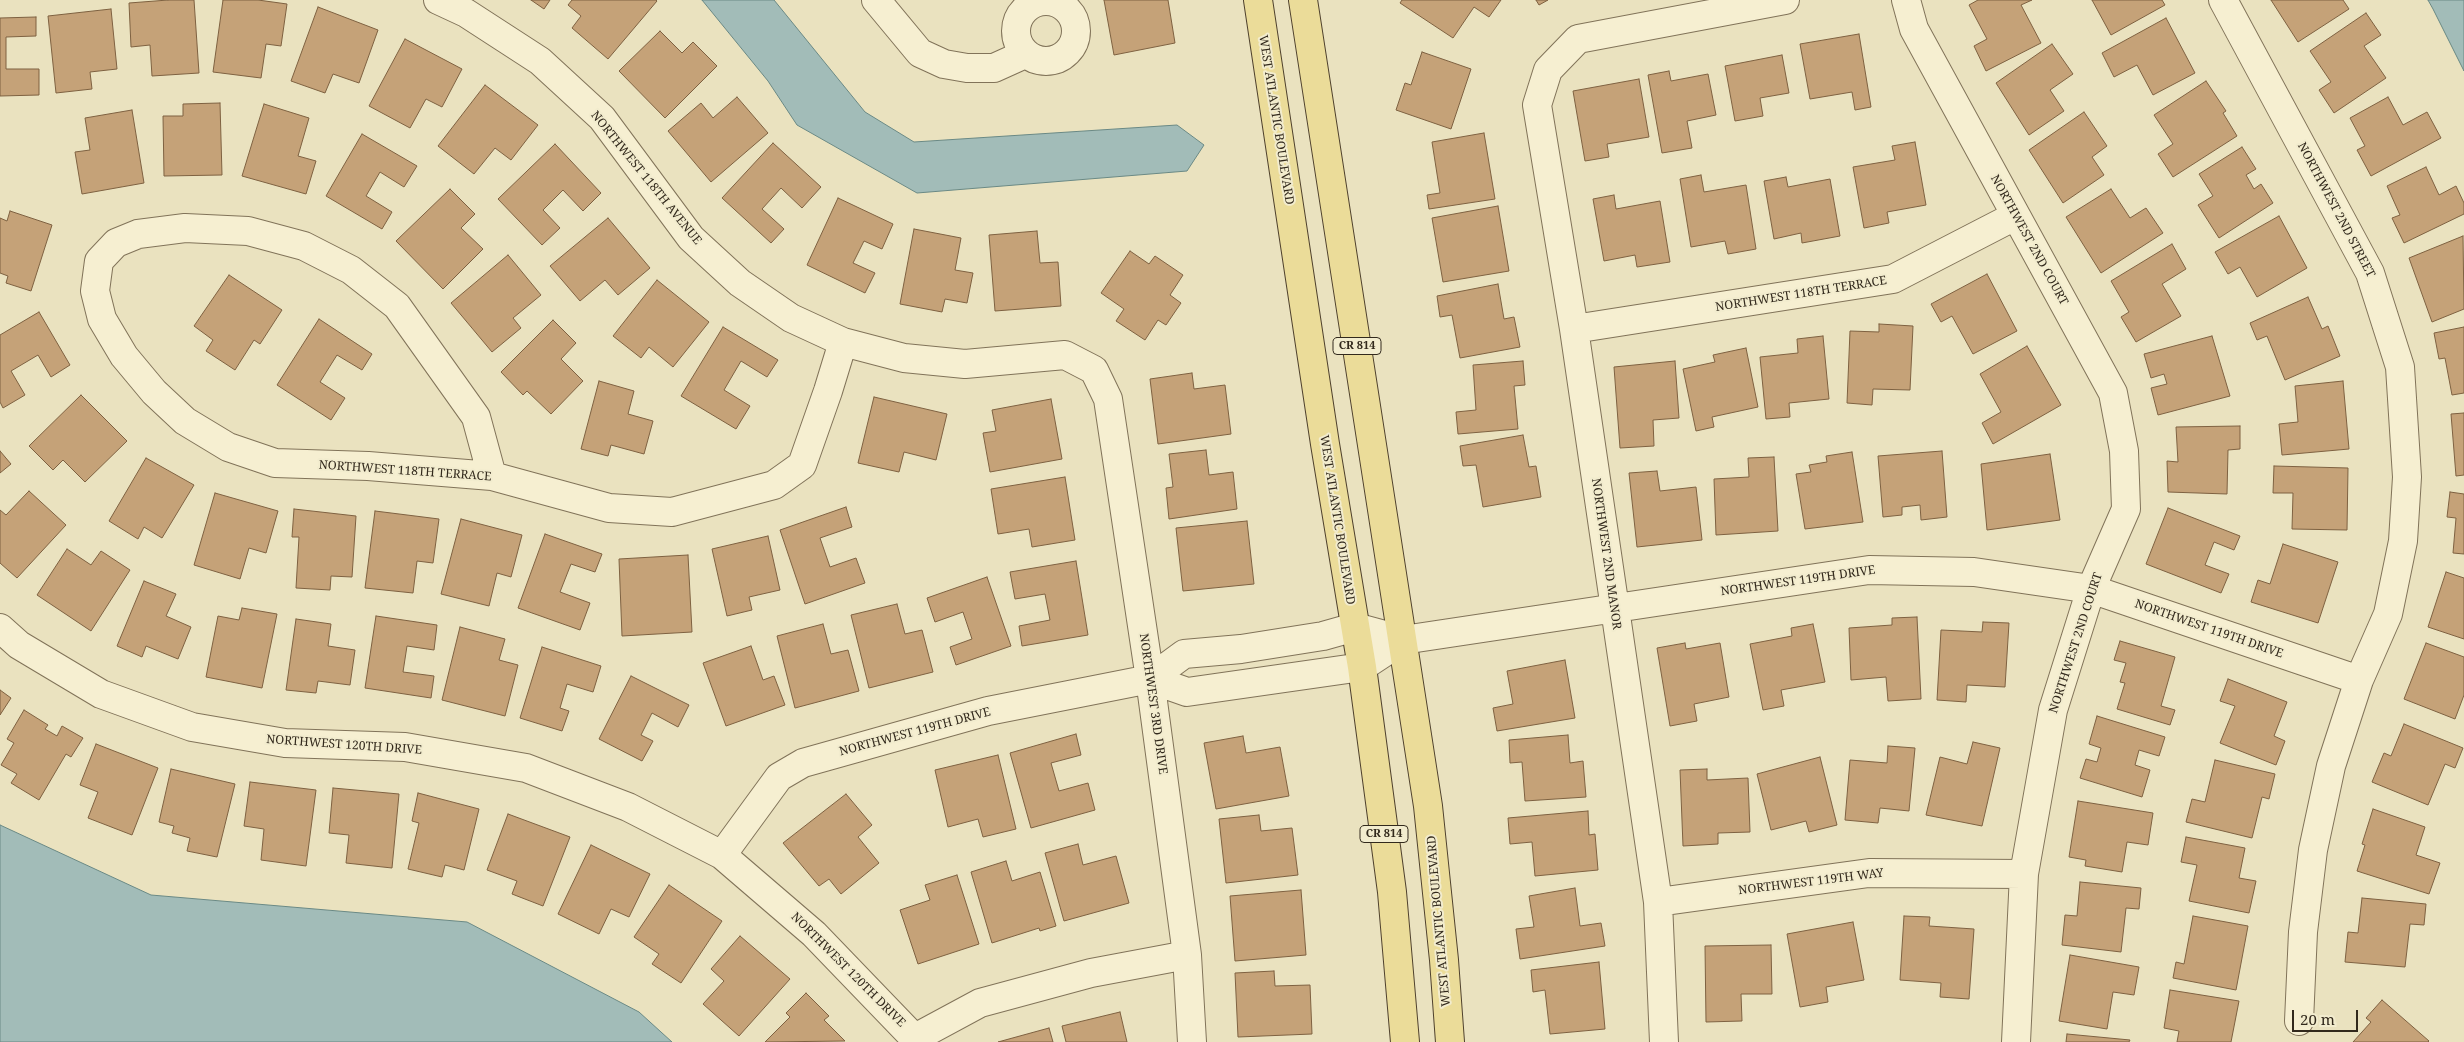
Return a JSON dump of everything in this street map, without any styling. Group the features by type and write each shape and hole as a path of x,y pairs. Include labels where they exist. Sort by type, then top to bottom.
{"main road":[{"name":"WEST ATLANTIC BOULEVARD","path":"1258,0 1324,444 1362,666 1392,892 1405,1042"},
{"name":"WEST ATLANTIC BOULEVARD","path":"1303,0 1428,806 1444,960 1450,1042"}],"street":[{"name":"NORTHWEST 118TH AVENUE","path":"438,0 466,13 540,61 602,118 691,238 740,283 791,318 843,342 904,358 965,364 1065,355 1094,370"},
{"path":"876,0 920,52 944,64 967,68 994,68 1026,54"},
{"name":"NORTHWEST 2ND MANOR","path":"1664,1042 1658,902 1574,329 1537,105 1548,70 1578,39 1785,0"},
{"name":"NORTHWEST 2ND COURT","path":"1906,0 1914,30 2014,216 2113,393 2124,451 2126,509 2091,589 2053,710 2024,874 2016,1042"},
{"name":"NORTHWEST 2ND STREET","path":"2223,0 2370,273 2400,367 2407,477 2403,541 2388,614 2360,680 2331,766 2313,850 2303,932 2299,1021"},
{"name":"NORTHWEST 118TH TERRACE","path":"1574,329 1893,280 2014,216"},
{"name":"NORTHWEST 118TH TERRACE","path":"492,476 476,417 398,306 351,270 304,246 248,231 185,228 138,234 116,243 99,262 95,290 102,319 124,356 154,392 186,421 228,447 275,463 368,466 492,476 609,508 672,512 774,485 802,465 843,342"},
{"name":"NORTHWEST 3RD DRIVE","path":"1094,370 1108,399 1150,678 1186,955 1192,1042"},
{"name":"NORTHWEST 119TH DRIVE","path":"1150,678 1187,692 1362,666 1403,640 1869,570 1974,572 2091,589 2360,680"},
{"name":"NORTHWEST 119TH DRIVE","path":"722,855 779,777 803,763 988,711 1150,678 1184,654 1240,649 1323,636 1355,627 1403,640"},
{"name":"NORTHWEST 120TH DRIVE","path":"0,628 19,645 101,694 192,727 285,743 405,747 526,768 628,807 722,855 814,934 916,1040"},
{"name":"NORTHWEST 119TH WAY","path":"1658,902 1869,873 2024,874"},
{"path":"916,1040 980,1003 1090,973 1186,955"}],"water":[{"path":"702,0 774,0 865,112 914,142 1177,125 1204,145 1187,171 917,193 797,125 768,81"},
{"path":"2428,0 2464,0 2464,71 2433,9"},
{"path":"0,825 151,895 467,922 639,1012 672,1042 0,1042"}],"building":[{"path":"194,0 199,73 152,76 150,45 131,47 129,3"},
{"path":"223,0 258,0 287,4 281,46 266,44 261,78 213,72"},
{"path":"531,0 550,0 544,9"},
{"path":"572,0 657,1 608,59 572,28 581,16 568,5"},
{"path":"1104,0 1168,0 1175,43 1114,55"},
{"path":"1402,0 1501,0 1489,17 1474,7 1453,38 1400,3"},
{"path":"1536,0 1548,0 1539,5"},
{"path":"1978,0 2032,0 2021,5 2041,43 1986,71 1974,46 1987,39 1969,5"},
{"path":"2092,0 2162,0 2165,5 2111,35"},
{"path":"2271,0 2343,0 2349,9 2298,42"},
{"path":"318,7 378,30 359,83 333,74 325,93 291,81"},
{"path":"111,9 117,69 90,72 92,89 56,93 48,16"},
{"path":"2366,13 2381,35 2364,46 2386,78 2334,113 2319,90 2331,82 2310,51"},
{"path":"36,17 36,36 6,37 6,69 39,69 39,95 0,96 0,18"},
{"path":"2166,18 2195,73 2153,95 2137,65 2114,77 2102,53"},
{"path":"660,31 682,53 693,42 717,66 665,118 619,71"},
{"path":"1859,34 1871,107 1855,110 1852,92 1810,99 1800,44"},
{"path":"405,39 462,69 442,107 426,99 410,128 369,106"},
{"path":"2052,44 2073,74 2050,90 2064,111 2029,135 1996,83"},
{"path":"1422,52 1471,69 1451,129 1396,110 1405,83 1411,85"},
{"path":"1782,55 1789,93 1760,98 1763,116 1735,121 1725,66"},
{"path":"1669,71 1671,81 1708,74 1716,115 1687,121 1692,148 1662,153 1648,75"},
{"path":"1639,79 1649,137 1607,144 1609,157 1585,161 1573,91"},
{"path":"2206,81 2226,111 2223,113 2237,136 2173,177 2158,154 2173,144 2154,115"},
{"path":"485,85 538,125 511,160 495,148 474,174 438,146"},
{"path":"737,97 768,133 711,182 668,131 701,103 713,118"},
{"path":"2388,97 2403,125 2427,112 2441,138 2371,176 2357,150 2365,146 2350,118"},
{"path":"220,103 222,175 164,176 163,116 183,116 183,104"},
{"path":"264,104 309,118 298,156 316,161 306,194 242,176"},
{"path":"132,110 144,183 82,194 75,152 90,150 85,118"},
{"path":"2084,112 2107,146 2092,157 2104,175 2063,203 2029,150"},
{"path":"1484,133 1495,199 1429,209 1427,195 1440,193 1432,142"},
{"path":"362,134 417,166 404,187 380,172 366,196 392,212 382,229 326,196"},
{"path":"1915,142 1926,205 1887,212 1889,223 1864,228 1853,167 1895,160 1892,146"},
{"path":"773,143 821,187 802,208 781,188 762,209 784,229 771,243 722,198"},
{"path":"555,144 601,193 583,211 563,190 543,210 560,228 542,245 498,199"},
{"path":"2242,147 2256,169 2246,175 2254,189 2261,184 2273,203 2219,238 2198,205 2213,196 2199,174"},
{"path":"2426,167 2439,195 2456,186 2464,203 2464,214 2404,243 2392,218 2400,215 2387,186"},
{"path":"1701,175 1704,192 1746,185 1756,249 1728,254 1725,241 1691,247 1680,179"},
{"path":"1786,177 1788,187 1830,179 1840,236 1802,243 1801,233 1774,239 1764,181"},
{"path":"450,189 475,214 461,228 483,249 443,289 396,241"},
{"path":"2111,189 2130,218 2146,208 2163,233 2101,273 2066,217"},
{"path":"1614,195 1616,209 1660,201 1670,262 1637,267 1635,255 1604,261 1593,199"},
{"path":"838,198 893,224 882,249 864,241 853,263 875,273 865,293 807,265"},
{"path":"1498,206 1509,271 1443,282 1432,218"},
{"path":"10,211 52,225 31,291 6,283 8,276 0,273 0,218 7,221"},
{"path":"2279,216 2307,268 2257,297 2240,267 2228,274 2215,252"},
{"path":"608,218 650,268 618,295 605,280 580,301 550,266"},
{"path":"914,229 961,238 955,270 973,273 967,303 945,299 942,312 900,304"},
{"path":"1037,231 1040,263 1058,262 1061,306 995,311 989,235"},
{"path":"2463,236 2464,309 2432,322 2409,258"},
{"path":"2172,244 2186,269 2162,284 2181,316 2136,342 2121,317 2129,312 2111,281"},
{"path":"1130,251 1149,264 1155,256 1183,275 1170,295 1181,303 1166,325 1158,320 1145,340 1116,321 1124,309 1101,293"},
{"path":"508,255 541,295 513,318 521,328 492,352 451,303"},
{"path":"1987,274 2017,331 1973,354 1952,316 1941,322 1931,304"},
{"path":"229,275 282,310 260,344 254,340 235,370 206,351 213,340 194,326"},
{"path":"657,280 709,322 673,367 649,347 641,358 613,336"},
{"path":"1498,284 1504,319 1514,317 1520,347 1460,358 1452,315 1440,317 1437,296"},
{"path":"2308,297 2322,329 2328,326 2340,356 2285,380 2267,336 2257,340 2250,323"},
{"path":"39,312 70,365 51,377 38,355 11,371 25,395 3,408 0,402 0,335"},
{"path":"319,319 372,354 362,370 337,355 320,382 345,398 331,420 277,385"},
{"path":"553,320 576,343 561,359 583,381 551,414 527,391 523,395 501,372"},
{"path":"1879,324 1913,326 1910,390 1873,389 1872,405 1847,403 1850,331 1879,332"},
{"path":"723,327 778,360 767,377 741,361 724,390 750,406 736,429 681,396"},
{"path":"2464,327 2464,393 2452,395 2445,358 2439,359 2434,333"},
{"path":"1823,336 1829,399 1789,403 1790,417 1766,419 1760,357 1798,353 1797,339"},
{"path":"2212,336 2230,396 2158,415 2151,388 2167,384 2164,374 2151,378 2144,354"},
{"path":"2027,346 2061,405 1993,444 1982,423 2001,412 1980,374"},
{"path":"1746,348 1758,407 1712,417 1714,427 1696,431 1683,369 1715,362 1713,355"},
{"path":"1523,361 1525,385 1514,386 1518,429 1458,434 1456,412 1476,410 1473,365"},
{"path":"1675,361 1679,418 1653,420 1654,446 1620,448 1614,367"},
{"path":"1192,373 1194,389 1225,385 1231,434 1158,444 1150,379"},
{"path":"599,381 634,391 628,414 653,421 644,454 611,445 608,456 581,449"},
{"path":"2343,381 2349,449 2282,455 2279,424 2298,422 2295,386"},
{"path":"81,395 127,441 85,482 63,460 53,470 29,446"},
{"path":"874,397 947,414 936,460 904,452 899,472 858,463"},
{"path":"1051,399 1062,459 990,472 983,433 996,431 992,410"},
{"path":"2464,413 2464,475 2456,476 2451,414"},
{"path":"2240,426 2240,449 2228,450 2227,494 2168,492 2167,461 2178,462 2176,427"},
{"path":"1523,435 1529,467 1536,466 1541,497 1483,507 1476,465 1463,466 1460,446"},
{"path":"1206,450 1209,475 1233,472 1237,509 1169,519 1166,488 1173,487 1169,454"},
{"path":"0,451 11,464 0,473"},
{"path":"1942,451 1947,517 1921,520 1920,505 1902,507 1902,515 1883,517 1878,456"},
{"path":"1852,452 1863,522 1805,529 1796,474 1811,472 1809,465 1827,462 1826,456"},
{"path":"2050,454 2060,520 1987,530 1981,464"},
{"path":"1774,457 1778,531 1716,535 1714,479 1749,477 1748,458"},
{"path":"146,458 194,485 162,538 144,527 138,539 109,521"},
{"path":"2274,466 2348,468 2347,530 2292,529 2293,493 2273,493"},
{"path":"1657,471 1660,491 1696,487 1702,540 1637,547 1629,473"},
{"path":"1065,477 1075,540 1032,547 1029,529 998,534 991,489"},
{"path":"29,491 66,525 17,578 0,563 0,510 6,515"},
{"path":"2450,492 2464,494 2464,554 2453,553 2456,518 2447,517"},
{"path":"215,493 278,511 266,553 249,548 240,579 194,565"},
{"path":"846,507 852,527 820,538 830,567 856,558 865,583 805,604 780,530"},
{"path":"2168,508 2240,536 2234,550 2214,542 2205,565 2229,574 2221,593 2146,564"},
{"path":"294,509 356,516 352,577 331,576 330,590 296,588 299,537 292,537"},
{"path":"375,511 439,519 433,563 417,561 413,593 365,588"},
{"path":"461,519 522,535 511,577 497,573 489,606 441,594"},
{"path":"1247,521 1254,584 1183,591 1176,528"},
{"path":"545,534 602,554 595,572 571,564 560,592 590,603 580,630 518,608"},
{"path":"768,536 780,590 749,597 752,610 727,616 712,549"},
{"path":"2283,544 2338,562 2318,623 2251,602 2258,580 2270,584"},
{"path":"67,549 91,565 101,551 130,570 91,631 37,595"},
{"path":"688,555 692,632 622,636 619,559"},
{"path":"1076,561 1088,635 1022,646 1019,626 1050,620 1045,594 1015,599 1010,572"},
{"path":"2446,572 2464,578 2464,639 2428,627"},
{"path":"987,577 1011,646 956,665 950,647 972,639 963,612 935,622 927,598"},
{"path":"144,581 176,594 166,616 191,627 178,659 146,646 142,657 117,646"},
{"path":"897,604 905,634 922,630 933,672 869,688 851,615"},
{"path":"242,608 277,614 262,688 206,677 218,616 239,620"},
{"path":"376,616 437,625 434,650 407,646 403,672 434,676 431,698 365,688"},
{"path":"1917,617 1921,699 1888,701 1886,677 1851,680 1849,628 1892,625 1892,618"},
{"path":"296,619 331,624 328,646 355,650 350,685 318,681 316,693 286,690"},
{"path":"1983,622 2009,623 2005,687 1967,685 1966,702 1937,700 1941,630 1982,632"},
{"path":"823,624 831,654 848,650 859,691 795,708 777,636"},
{"path":"1813,624 1825,682 1781,690 1784,706 1763,710 1750,644 1792,636 1791,628"},
{"path":"460,627 505,639 499,660 518,665 505,716 442,700"},
{"path":"2120,641 2175,657 2161,706 2175,710 2170,725 2117,709 2125,683 2120,682 2126,663 2114,660"},
{"path":"1685,643 1686,649 1720,643 1729,697 1694,704 1697,721 1670,726 1657,648"},
{"path":"2426,643 2464,657 2464,695 2455,719 2404,699"},
{"path":"751,646 763,680 774,676 785,705 726,726 703,663"},
{"path":"542,647 601,666 593,692 567,684 560,708 569,711 562,731 520,718"},
{"path":"1565,660 1575,718 1497,731 1493,708 1513,704 1507,671"},
{"path":"631,676 689,705 678,727 652,713 641,735 653,741 642,761 599,739"},
{"path":"2228,679 2287,702 2274,736 2285,741 2276,765 2220,743 2235,706 2220,701"},
{"path":"0,690 11,698 0,715"},
{"path":"24,710 48,725 45,729 57,736 62,726 83,738 71,757 66,754 39,800 11,783 17,774 1,765 14,743 7,739"},
{"path":"2097,716 2165,737 2159,756 2139,750 2135,765 2150,770 2142,797 2080,778 2086,759 2097,762 2101,748 2089,744"},
{"path":"2404,724 2463,748 2455,768 2445,764 2428,805 2372,782 2384,753 2391,756"},
{"path":"1076,734 1081,755 1051,763 1059,791 1088,783 1095,810 1031,828 1010,753"},
{"path":"1568,735 1570,763 1583,761 1586,797 1525,801 1522,762 1510,763 1509,740"},
{"path":"1243,736 1246,753 1280,747 1289,796 1216,809 1204,743"},
{"path":"1973,742 2000,748 1982,826 1926,815 1940,757 1967,764"},
{"path":"96,744 158,768 132,835 88,818 98,792 80,785"},
{"path":"1888,746 1915,748 1909,811 1880,808 1878,823 1845,820 1850,760 1887,763"},
{"path":"998,755 1016,829 983,837 978,819 948,827 935,770"},
{"path":"1820,757 1837,825 1809,832 1806,821 1771,830 1757,774"},
{"path":"2215,760 2275,774 2269,799 2262,797 2252,838 2186,822 2192,799 2205,802"},
{"path":"171,769 235,784 217,857 187,851 190,838 172,833 174,826 159,822"},
{"path":"1707,769 1707,780 1748,778 1750,832 1718,833 1718,844 1683,846 1680,770"},
{"path":"250,782 316,790 306,866 261,860 264,829 244,826"},
{"path":"333,788 399,794 392,868 346,863 349,835 329,833"},
{"path":"418,793 479,809 464,870 445,865 442,877 408,869 419,823 412,821"},
{"path":"846,794 872,825 858,837 879,863 841,894 829,879 819,886 783,843"},
{"path":"2078,801 2153,813 2148,845 2127,842 2122,872 2085,866 2086,860 2069,857"},
{"path":"2373,809 2425,827 2416,855 2440,863 2429,894 2357,871 2365,845 2362,844"},
{"path":"1588,811 1589,835 1595,834 1598,870 1535,876 1532,842 1510,844 1508,818"},
{"path":"508,814 570,837 543,906 512,894 517,881 487,870"},
{"path":"1259,815 1261,831 1292,828 1298,875 1226,883 1219,819"},
{"path":"2186,837 2245,848 2239,878 2256,881 2249,913 2189,901 2197,865 2181,862"},
{"path":"1078,844 1083,865 1116,856 1129,903 1064,921 1045,853"},
{"path":"591,845 650,874 629,917 611,909 599,934 558,914"},
{"path":"1006,861 1012,881 1040,872 1056,926 1040,931 1039,928 992,943 971,872"},
{"path":"957,875 979,944 918,964 900,910 930,900 925,885"},
{"path":"2080,882 2141,888 2139,909 2126,908 2121,952 2062,945 2065,915 2077,916"},
{"path":"669,885 722,921 681,983 652,964 659,954 634,937"},
{"path":"1575,888 1580,926 1601,923 1605,946 1520,959 1516,929 1534,927 1529,896"},
{"path":"1301,890 1306,955 1235,961 1230,896"},
{"path":"2362,898 2426,904 2424,925 2410,924 2405,967 2345,962 2348,932 2358,933"},
{"path":"1904,916 1930,917 1929,926 1974,929 1969,999 1940,997 1941,983 1900,980"},
{"path":"2193,916 2248,926 2236,990 2173,978 2176,962 2184,964"},
{"path":"1853,922 1864,980 1826,987 1828,1002 1800,1007 1787,934"},
{"path":"740,936 790,979 739,1036 703,1004 724,981 711,969"},
{"path":"1771,945 1772,994 1741,994 1742,1021 1706,1022 1705,946"},
{"path":"2070,955 2139,967 2134,995 2113,992 2107,1029 2059,1021"},
{"path":"1599,962 1605,1029 1550,1034 1545,990 1533,992 1531,970"},
{"path":"1274,971 1275,986 1310,985 1312,1034 1238,1037 1235,973"},
{"path":"2170,990 2239,1001 2231,1042 2177,1042 2179,1031 2164,1028"},
{"path":"806,993 829,1016 824,1020 845,1041 765,1042 790,1017 786,1013"},
{"path":"2382,1000 2429,1041 2353,1042 2371,1022 2366,1018"},
{"path":"1120,1012 1127,1042 1066,1042 1062,1026"},
{"path":"1049,1028 1053,1042 998,1042"},
{"path":"2067,1034 2130,1040 2129,1042 2066,1042"}]}
